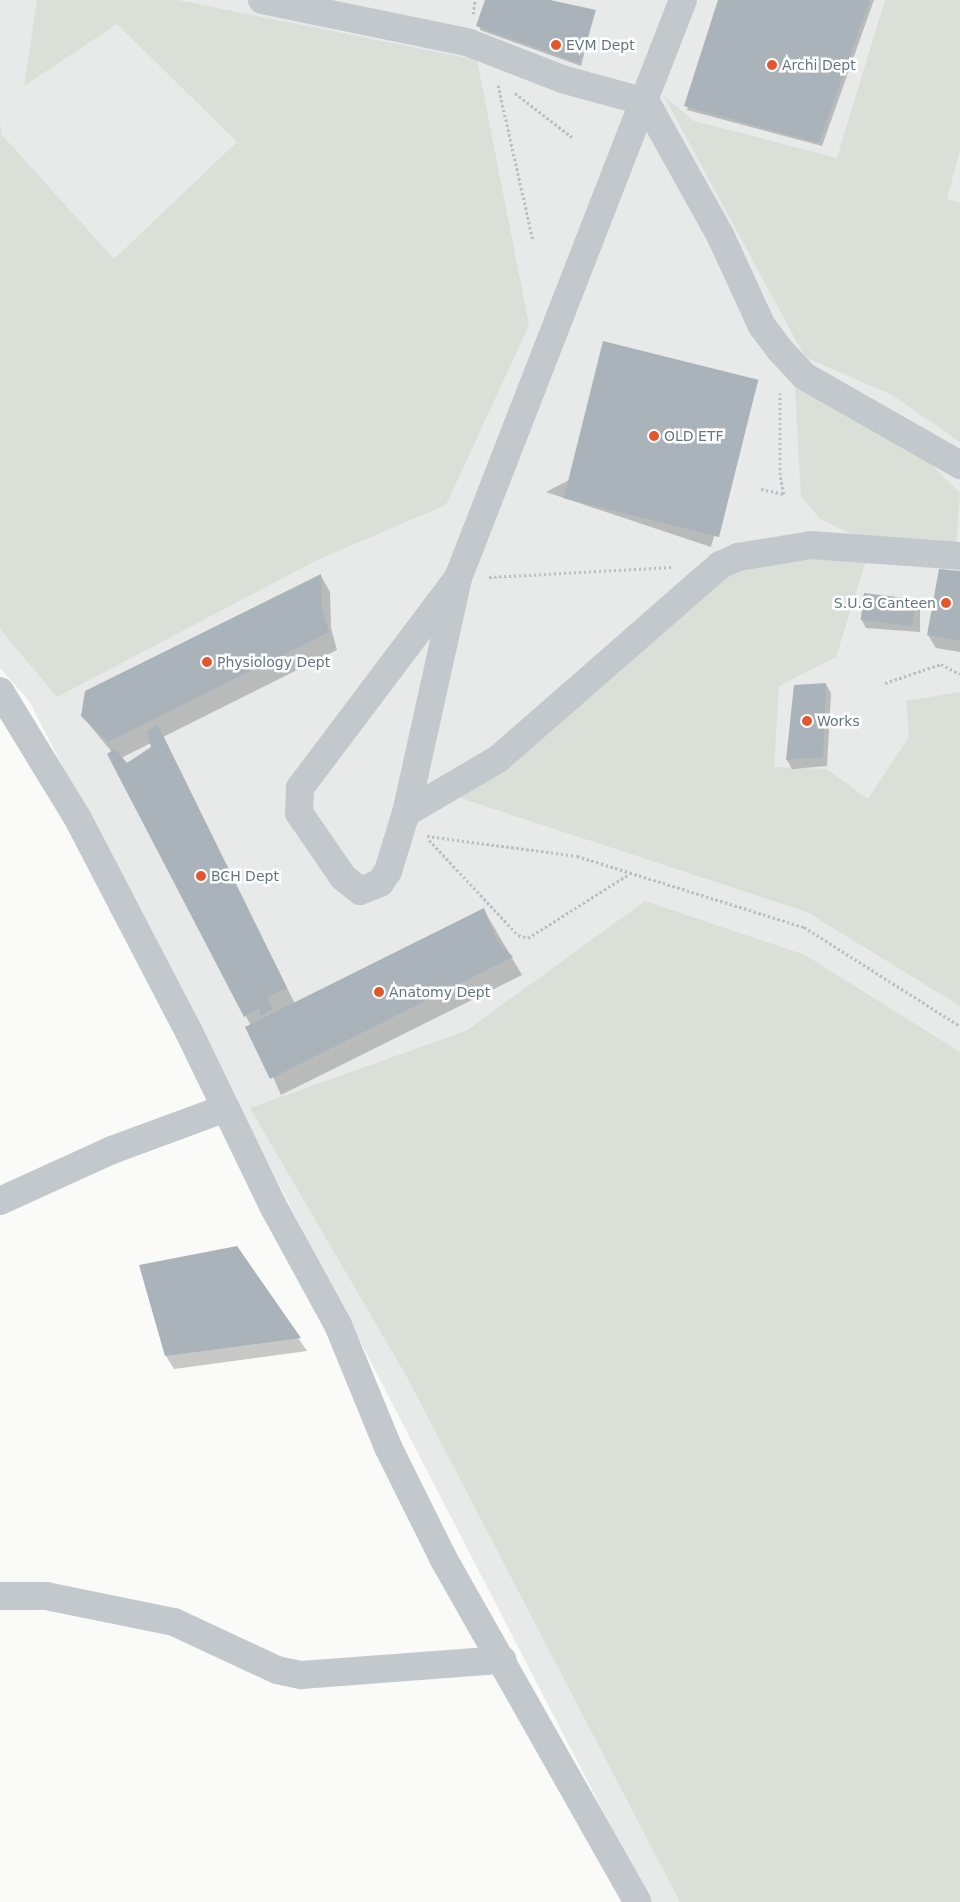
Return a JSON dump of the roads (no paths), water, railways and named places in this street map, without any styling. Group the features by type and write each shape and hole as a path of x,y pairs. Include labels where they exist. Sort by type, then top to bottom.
{"street":[{"path":"262,0 467,42 565,80 646,102 721,237 762,326 780,350 804,376 960,465"},
{"path":"458,578 305,779 297,797 300,813 343,876 360,891 380,883 410,829 458,578 646,102 683,0"},
{"path":"410,829 498,759 720,565 764,549 811,545 960,556"},
{"path":"0,691 77,817 226,1108 272,1204 338,1325 415,1503 638,1902"},
{"path":"0,1201 112,1150 226,1108"},
{"path":"0,1596 46,1596 174,1622 277,1670 301,1675 502,1660"}],"place":[{"name":"EVM Dept","path":"556,45"},
{"name":"Archi Dept","path":"772,65"},
{"name":"OLD ETF","path":"654,436"},
{"name":"S.U.G Canteen","path":"946,603"},
{"name":"Physiology Dept","path":"207,662"},
{"name":"Works","path":"807,721"},
{"name":"BCH Dept","path":"201,876"},
{"name":"Anatomy Dept","path":"379,992"}]}
